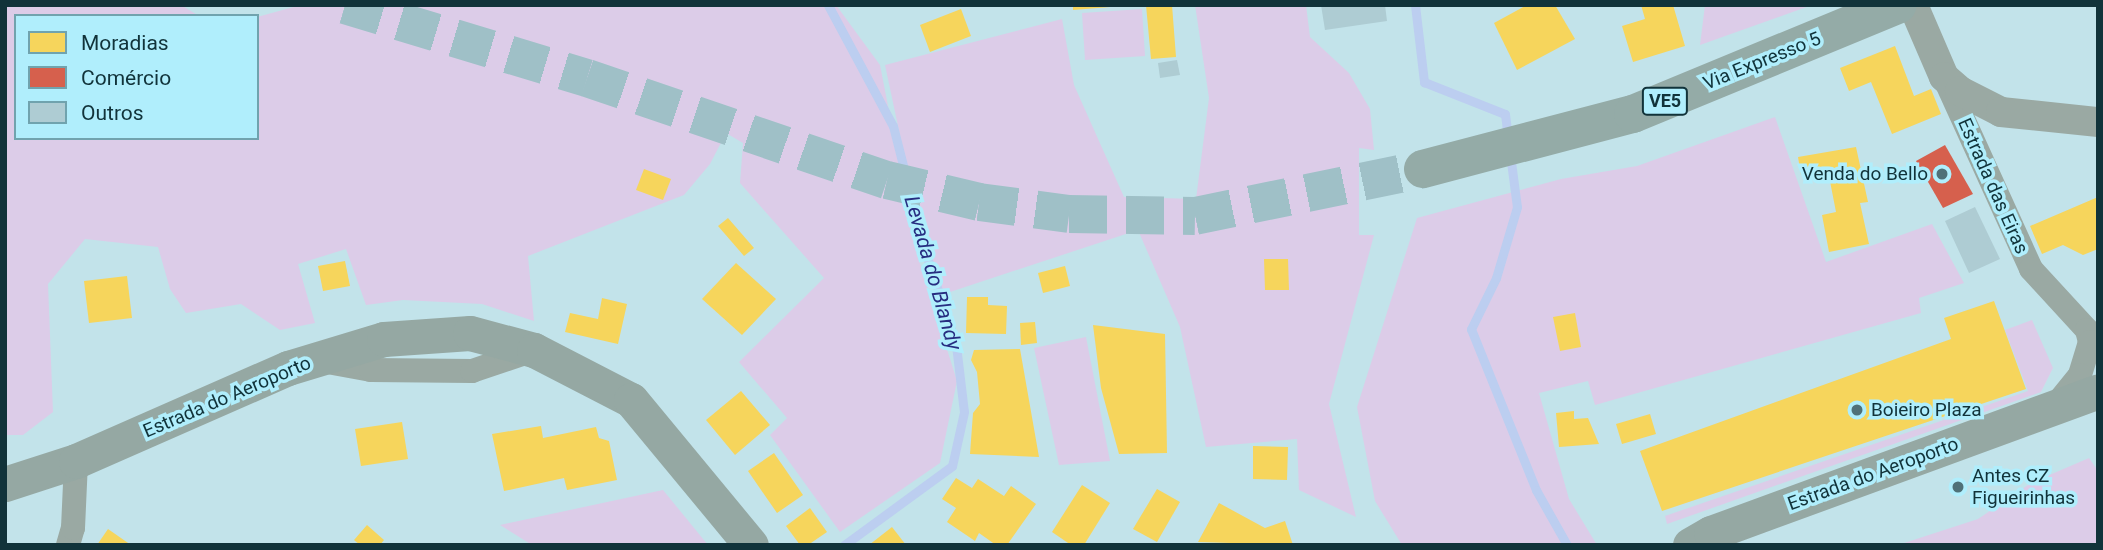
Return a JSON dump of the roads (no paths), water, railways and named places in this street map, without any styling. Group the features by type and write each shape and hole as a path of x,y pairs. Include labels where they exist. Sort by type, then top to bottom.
{"main road":[{"name":"Via Expresso 5","path":"1423,169 1633,114 1897,5"},
{"name":"Estrada do Aeroporto","path":"5,484 76,461 315,360 384,339 470,334 534,350 631,400 751,545"},
{"name":"Estrada do Aeroporto","path":"1690,545 1711,533 2098,391"}],"street":[{"name":"Estrada das Eiras","path":"1913,5 2017,243 2049,291 2075,314 2090,342 2080,375 2056,405"},
{"name":"Estrada das Eiras","path":"1944,77 2001,113 2098,122"},
{"path":"68,545 73,528 76,461"}],"waterway":[{"name":"Levada do Blandy","path":"828,5 893,126 924,248 956,345 964,412 952,466 844,545"},
{"path":"1415,5 1424,82 1505,114 1508,137"},
{"path":"1510,154 1517,207 1496,278 1471,329 1536,490 1567,545"}],"tunnel":[{"path":"345,5 587,78 887,180 979,202 1069,214 1195,216 1423,169"}],"place":[{"name":"Venda do Bello","path":"1942,174"},
{"name":"Boieiro Plaza","path":"1857,410"},
{"name":"Antes CZ Figueirinhas","path":"1958,487"}]}
